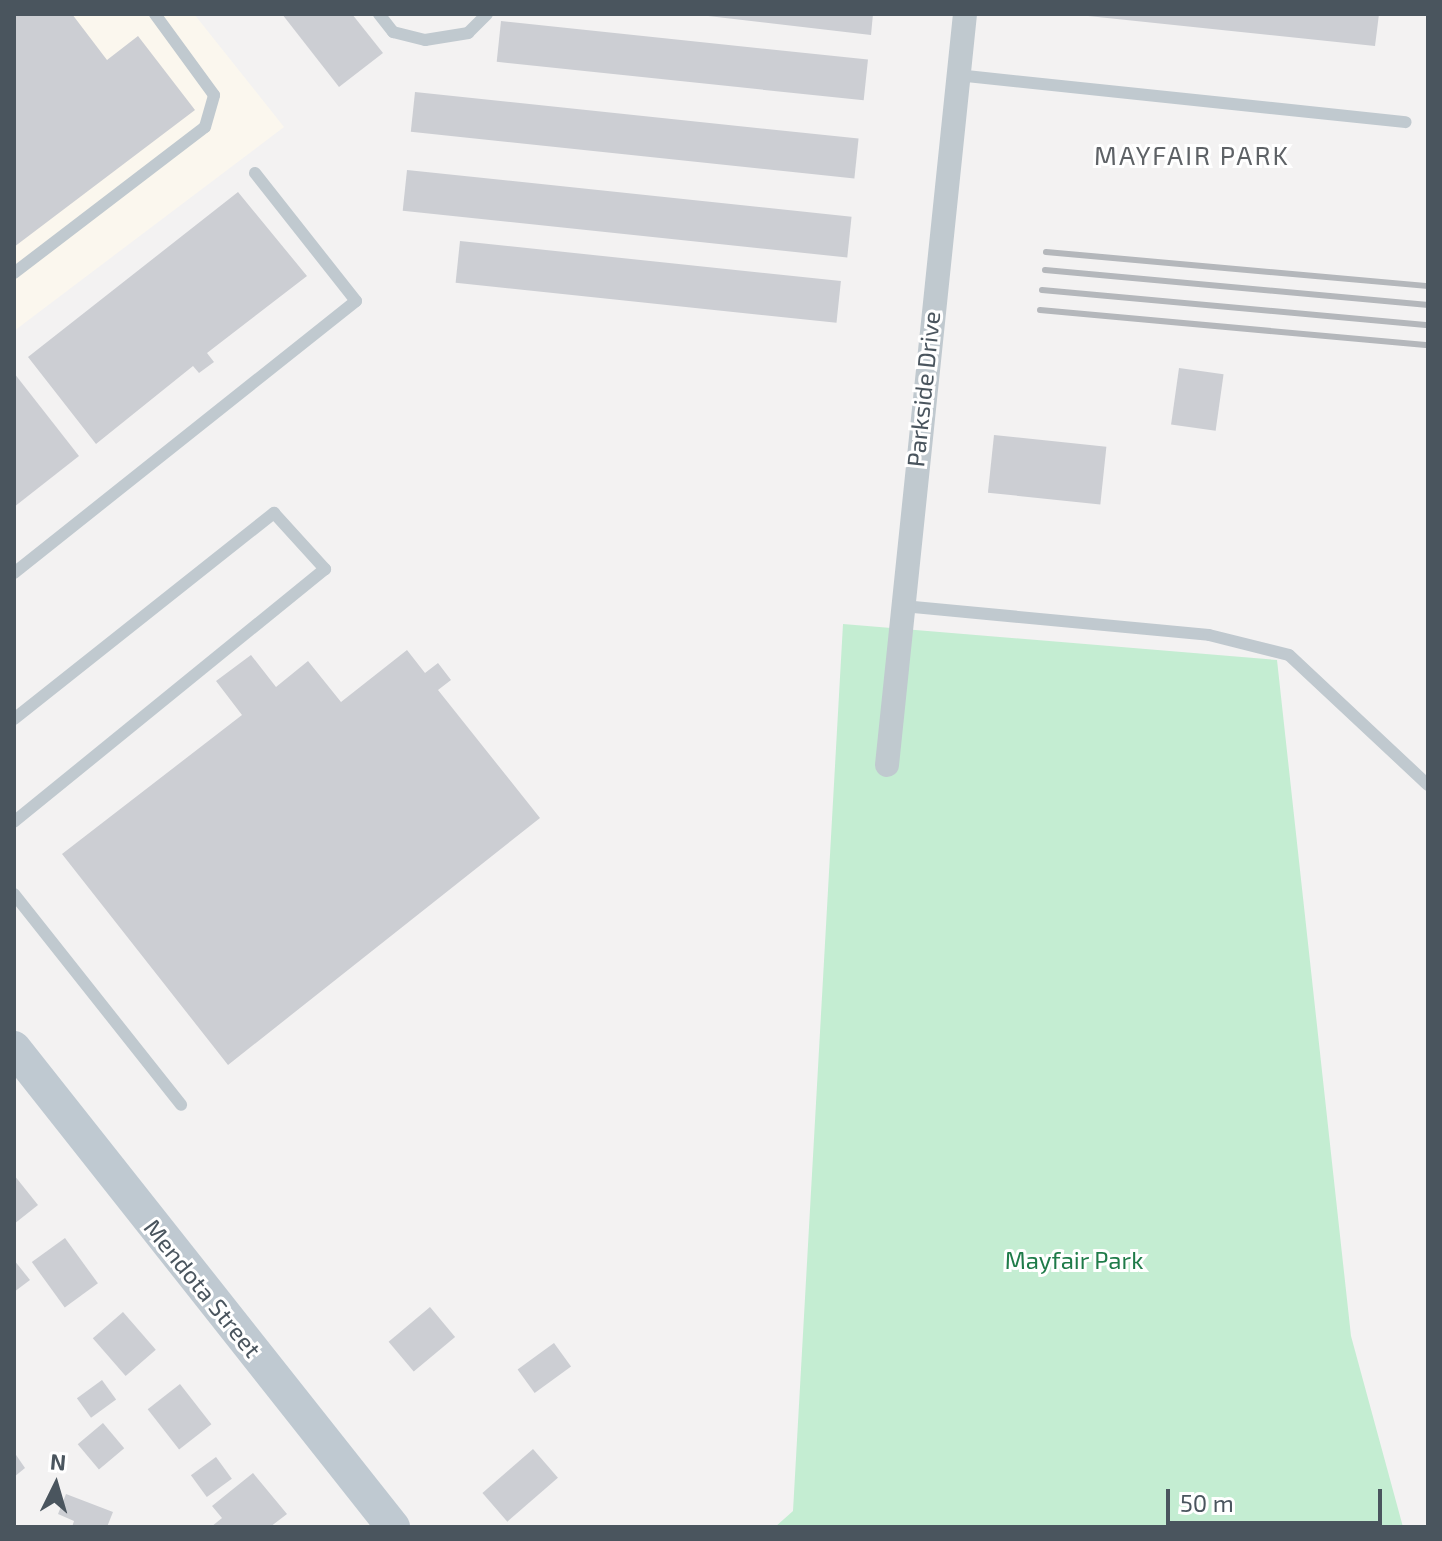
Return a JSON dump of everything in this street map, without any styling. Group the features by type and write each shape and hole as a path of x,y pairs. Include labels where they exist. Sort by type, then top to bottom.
{"street":[{"name":"Parkside Drive","path":"887,765 901,606 965,14"},
{"name":"Mendota Street","path":"14,1048 393,1527"}],"lane":[{"path":"14,273 205,127 214,95 155,14"},
{"path":"379,14 393,32 425,40 468,33 487,14"},
{"path":"957,75 1406,122"},
{"path":"14,573 356,301 255,173"},
{"path":"14,719 274,513 325,569 14,822"},
{"path":"901,606 1209,635 1289,655 1428,785"},
{"path":"14,894 181,1105"}],"shaded area":[{"path":"14,14 194,14 284,127 14,331"}],"green space":[{"name":"Mayfair Park","path":"843,624 1277,660 1351,1336 1403,1527 775,1527 793,1511"}],"building":[{"path":"14,14 72,14 107,60 138,36 195,110 14,247"},
{"path":"282,14 352,14 383,53 339,87"},
{"path":"691,14 873,14 871,35"},
{"path":"1069,14 1379,14 1375,46"},
{"path":"501,21 868,60 864,100 497,62"},
{"path":"415,92 859,139 854,178 411,132"},
{"path":"407,170 852,217 847,257 403,211"},
{"path":"238,192 307,276 207,353 214,362 199,373 193,366 96,444 28,357"},
{"path":"460,241 841,281 837,323 456,283"},
{"path":"1179,368 1224,374 1216,431 1171,424"},
{"path":"14,373 79,456 14,507"},
{"path":"994,435 1106,447 1100,504 988,493"},
{"path":"407,650 425,673 438,663 451,680 438,690 540,818 228,1065 62,854 242,715 216,681 251,655 276,687 308,661 341,702"},
{"path":"14,1175 38,1205 14,1224"},
{"path":"65,1238 98,1283 65,1307 32,1262"},
{"path":"14,1260 30,1280 14,1292"},
{"path":"430,1307 455,1337 414,1372 389,1342"},
{"path":"123,1312 156,1350 126,1376 93,1338"},
{"path":"554,1343 571,1366 535,1393 518,1369"},
{"path":"102,1380 116,1399 91,1418 77,1398"},
{"path":"180,1384 211,1424 179,1449 148,1409"},
{"path":"103,1423 124,1448 99,1469 78,1444"},
{"path":"533,1449 558,1478 507,1522 482,1493"},
{"path":"14,1452 25,1468 14,1477"},
{"path":"216,1457 232,1479 207,1497 191,1475"},
{"path":"253,1473 287,1514 270,1527 211,1527 222,1518 212,1506"},
{"path":"66,1494 113,1512 107,1527 72,1527 74,1521 58,1514"}],"railway":[{"path":"1046,252 1428,286"},
{"path":"1045,270 1428,305"},
{"path":"1042,290 1428,325"},
{"path":"1040,310 1428,345"}],"district":[{"name":"MAYFAIR PARK","path":"1192,155"}]}
